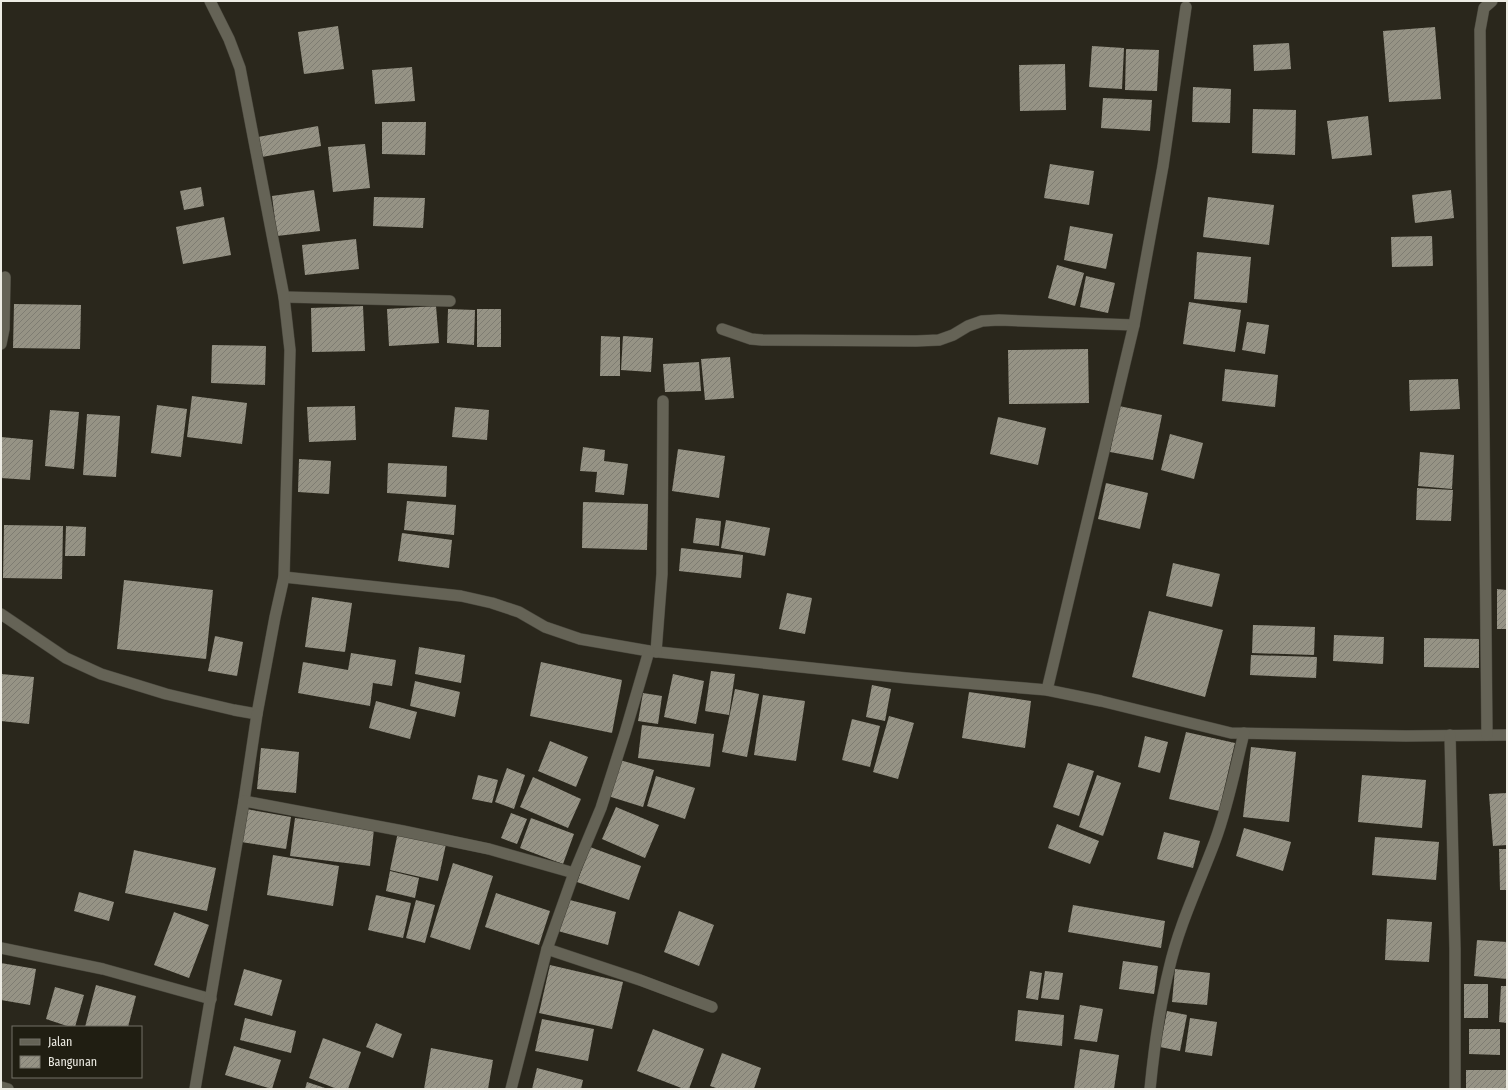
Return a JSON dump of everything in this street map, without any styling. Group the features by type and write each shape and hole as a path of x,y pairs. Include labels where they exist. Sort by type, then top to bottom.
{"street":[{"path":"196,1089 257,714 275,616 284,577 290,350 284,297 240,68 229,39 210,1"},
{"path":"1487,735 1480,30 1484,8 1492,1"},
{"path":"1047,690 1134,325 1163,166 1186,7"},
{"path":"1,344 4,329 5,277"},
{"path":"284,297 450,301"},
{"path":"722,329 752,339 762,340 916,341 939,340 982,321 999,320 1134,325"},
{"path":"511,1089 547,949 574,873 601,808 652,651 662,574 663,401"},
{"path":"284,577 461,596 492,602 519,612 545,627 580,639 652,651 906,678 1047,690 1101,701 1231,733 1507,735"},
{"path":"1,614 66,658 101,674 166,694 257,714"},
{"path":"1150,1089 1155,1038 1169,969 1181,928 1213,847 1226,808 1244,733"},
{"path":"1450,735 1455,1089"},
{"path":"244,801 489,849 574,873"},
{"path":"1,948 103,970 211,999"},
{"path":"547,949 640,980 712,1007"},
{"path":"1,1087 8,1089"}],"building":[{"path":"338,26 344,69 304,74 298,32"},
{"path":"1435,27 1441,99 1389,102 1383,31"},
{"path":"1289,43 1291,69 1254,71 1253,45"},
{"path":"1092,46 1124,48 1122,89 1089,87"},
{"path":"1126,49 1159,50 1157,91 1125,90"},
{"path":"1065,64 1066,110 1020,111 1019,65"},
{"path":"412,67 415,101 375,104 372,70"},
{"path":"1193,87 1231,89 1230,123 1192,122"},
{"path":"1103,98 1152,100 1150,131 1101,128"},
{"path":"1253,109 1296,110 1295,155 1252,153"},
{"path":"1368,116 1372,155 1332,159 1327,121"},
{"path":"382,122 426,122 425,155 382,154"},
{"path":"318,126 321,146 262,157 258,137"},
{"path":"365,144 370,188 333,192 328,147"},
{"path":"1050,164 1094,171 1089,205 1044,198"},
{"path":"201,187 204,206 184,210 180,191"},
{"path":"314,190 320,231 277,236 272,196"},
{"path":"1451,190 1454,218 1415,223 1412,195"},
{"path":"374,197 425,198 423,228 373,226"},
{"path":"1208,197 1274,205 1269,245 1203,237"},
{"path":"224,217 231,255 183,264 176,227"},
{"path":"1070,226 1113,234 1106,269 1064,260"},
{"path":"1432,236 1433,266 1392,267 1391,237"},
{"path":"356,239 359,269 305,275 302,245"},
{"path":"1197,252 1251,257 1247,303 1194,299"},
{"path":"1057,265 1084,273 1075,306 1048,298"},
{"path":"1086,276 1115,283 1108,313 1080,307"},
{"path":"1189,302 1241,310 1235,352 1183,344"},
{"path":"14,304 81,305 80,349 13,348"},
{"path":"363,306 365,351 312,352 311,308"},
{"path":"436,306 439,343 389,346 387,309"},
{"path":"448,309 475,310 474,345 447,343"},
{"path":"477,309 501,309 501,347 477,347"},
{"path":"1247,322 1269,325 1265,354 1242,350"},
{"path":"601,336 620,337 620,376 600,376"},
{"path":"623,336 653,338 651,372 621,370"},
{"path":"212,345 266,346 265,385 211,383"},
{"path":"1088,349 1089,403 1009,404 1008,350"},
{"path":"730,357 734,398 705,400 701,359"},
{"path":"699,362 701,391 665,392 663,364"},
{"path":"1225,369 1278,375 1275,407 1222,401"},
{"path":"1458,379 1460,409 1410,411 1409,380"},
{"path":"192,396 247,403 242,444 187,437"},
{"path":"157,405 187,409 181,457 151,453"},
{"path":"355,406 356,440 309,442 307,407"},
{"path":"1119,406 1162,415 1153,460 1110,452"},
{"path":"455,407 489,410 487,440 452,437"},
{"path":"50,410 79,412 74,469 45,466"},
{"path":"87,414 120,416 116,477 83,475"},
{"path":"998,417 1046,428 1038,465 990,454"},
{"path":"1170,434 1203,443 1194,479 1161,470"},
{"path":"1,437 33,440 30,480 1,478"},
{"path":"583,447 605,450 604,461 628,464 624,495 595,492 597,472 580,471"},
{"path":"678,449 725,456 719,498 672,491"},
{"path":"1420,452 1454,455 1452,489 1418,486"},
{"path":"299,459 331,461 329,494 298,492"},
{"path":"388,463 447,466 446,497 387,493"},
{"path":"1106,483 1148,493 1140,529 1098,519"},
{"path":"1417,488 1453,490 1451,521 1416,520"},
{"path":"407,501 456,505 454,535 404,530"},
{"path":"583,502 648,504 647,550 582,548"},
{"path":"696,518 721,521 719,546 693,543"},
{"path":"726,520 770,528 765,556 721,548"},
{"path":"4,525 63,526 62,579 3,578"},
{"path":"66,526 86,527 85,556 65,556"},
{"path":"402,533 452,540 449,568 398,561"},
{"path":"681,548 743,555 741,578 679,571"},
{"path":"1173,563 1220,574 1212,607 1166,596"},
{"path":"124,580 213,590 206,659 117,649"},
{"path":"1497,589 1507,590 1507,629 1497,629"},
{"path":"787,593 812,598 805,634 779,629"},
{"path":"312,597 352,603 345,652 305,647"},
{"path":"1149,611 1223,630 1205,697 1132,677"},
{"path":"1253,625 1315,627 1314,655 1252,653"},
{"path":"1334,635 1384,637 1383,664 1333,661"},
{"path":"215,636 243,642 237,676 208,671"},
{"path":"1424,638 1479,639 1479,668 1424,667"},
{"path":"419,647 465,655 461,683 415,674"},
{"path":"351,653 396,660 392,686 373,683 370,706 298,693 303,662 348,670"},
{"path":"1251,655 1317,657 1316,678 1250,675"},
{"path":"541,662 622,680 612,733 530,716"},
{"path":"711,671 735,674 729,715 705,711"},
{"path":"1,674 34,677 29,724 1,721"},
{"path":"673,674 704,681 696,724 664,717"},
{"path":"415,681 460,692 455,717 410,706"},
{"path":"872,685 891,689 885,721 866,717"},
{"path":"735,689 759,694 747,757 722,752"},
{"path":"969,692 1031,701 1025,748 962,738"},
{"path":"643,693 662,696 658,724 638,721"},
{"path":"763,695 805,701 796,761 754,755"},
{"path":"376,701 417,712 410,739 369,728"},
{"path":"889,716 914,723 898,779 873,772"},
{"path":"852,719 880,726 870,767 842,760"},
{"path":"642,725 714,734 710,767 638,758"},
{"path":"1186,732 1235,743 1219,811 1169,799"},
{"path":"1145,736 1168,742 1160,773 1138,767"},
{"path":"550,741 588,757 576,787 538,771"},
{"path":"1251,747 1296,752 1289,822 1243,817"},
{"path":"261,748 299,752 296,793 257,789"},
{"path":"620,760 654,770 643,807 608,796"},
{"path":"1068,763 1094,771 1079,816 1053,807"},
{"path":"507,768 525,775 514,809 495,802"},
{"path":"478,775 498,780 492,803 472,799"},
{"path":"1097,775 1121,783 1103,836 1079,827"},
{"path":"1362,775 1426,780 1422,828 1358,822"},
{"path":"656,776 695,788 685,819 647,806"},
{"path":"533,777 581,799 568,828 520,807"},
{"path":"1507,793 1507,845 1493,846 1489,794"},
{"path":"616,807 659,825 645,858 602,839"},
{"path":"246,809 291,817 286,849 241,842"},
{"path":"511,813 527,819 517,844 501,838"},
{"path":"295,818 374,829 370,866 290,856"},
{"path":"531,818 574,834 563,864 520,848"},
{"path":"1057,824 1099,841 1090,864 1048,848"},
{"path":"1244,828 1291,842 1283,871 1236,856"},
{"path":"398,832 446,844 438,881 390,870"},
{"path":"1164,832 1200,841 1193,868 1157,859"},
{"path":"1375,837 1439,842 1436,880 1372,875"},
{"path":"590,847 641,866 629,900 577,882"},
{"path":"1499,849 1507,849 1507,890 1500,890"},
{"path":"134,850 216,868 207,911 125,893"},
{"path":"273,855 339,866 333,906 267,895"},
{"path":"453,863 493,876 470,950 430,937"},
{"path":"390,871 419,878 415,898 386,891"},
{"path":"79,892 114,902 109,921 74,911"},
{"path":"496,893 550,911 539,945 485,927"},
{"path":"376,895 411,903 403,938 368,930"},
{"path":"566,899 616,912 608,945 558,931"},
{"path":"416,900 435,905 425,943 406,938"},
{"path":"1073,905 1165,921 1161,948 1068,932"},
{"path":"679,911 714,925 699,966 664,952"},
{"path":"174,912 209,925 189,978 154,965"},
{"path":"1387,919 1432,922 1429,962 1385,960"},
{"path":"1477,940 1507,942 1507,979 1474,976"},
{"path":"1123,961 1158,966 1154,994 1119,989"},
{"path":"1,963 36,969 30,1005 1,1000"},
{"path":"550,965 623,982 612,1029 539,1013"},
{"path":"244,969 282,980 272,1016 234,1005"},
{"path":"1175,969 1210,973 1207,1005 1172,1002"},
{"path":"1030,971 1042,973 1038,1000 1026,998"},
{"path":"1045,971 1063,973 1059,1000 1041,998"},
{"path":"1464,984 1488,984 1488,1018 1464,1018"},
{"path":"96,985 136,996 128,1026 85,1026"},
{"path":"1501,986 1507,986 1507,1023 1499,1022"},
{"path":"55,987 84,995 75,1026 67,1026 46,1019"},
{"path":"1080,1005 1103,1009 1097,1042 1074,1039"},
{"path":"1018,1010 1064,1015 1062,1046 1015,1041"},
{"path":"1167,1011 1187,1015 1180,1051 1160,1047"},
{"path":"245,1018 296,1031 291,1053 240,1040"},
{"path":"1190,1018 1217,1022 1212,1056 1185,1052"},
{"path":"542,1019 594,1029 588,1061 535,1051"},
{"path":"376,1023 402,1034 393,1058 366,1047"},
{"path":"653,1029 704,1049 689,1089 684,1089 637,1071"},
{"path":"1469,1029 1500,1029 1500,1055 1469,1054"},
{"path":"323,1038 361,1052 348,1089 337,1089 309,1078"},
{"path":"234,1046 281,1060 272,1089 225,1075"},
{"path":"431,1048 493,1060 488,1089 424,1089"},
{"path":"1080,1049 1119,1055 1114,1089 1074,1089"},
{"path":"722,1053 761,1068 754,1089 719,1089 710,1086"},
{"path":"537,1068 583,1080 581,1089 532,1089"},
{"path":"1466,1070 1507,1070 1507,1089 1466,1089"},
{"path":"307,1082 328,1089 305,1089"}]}
